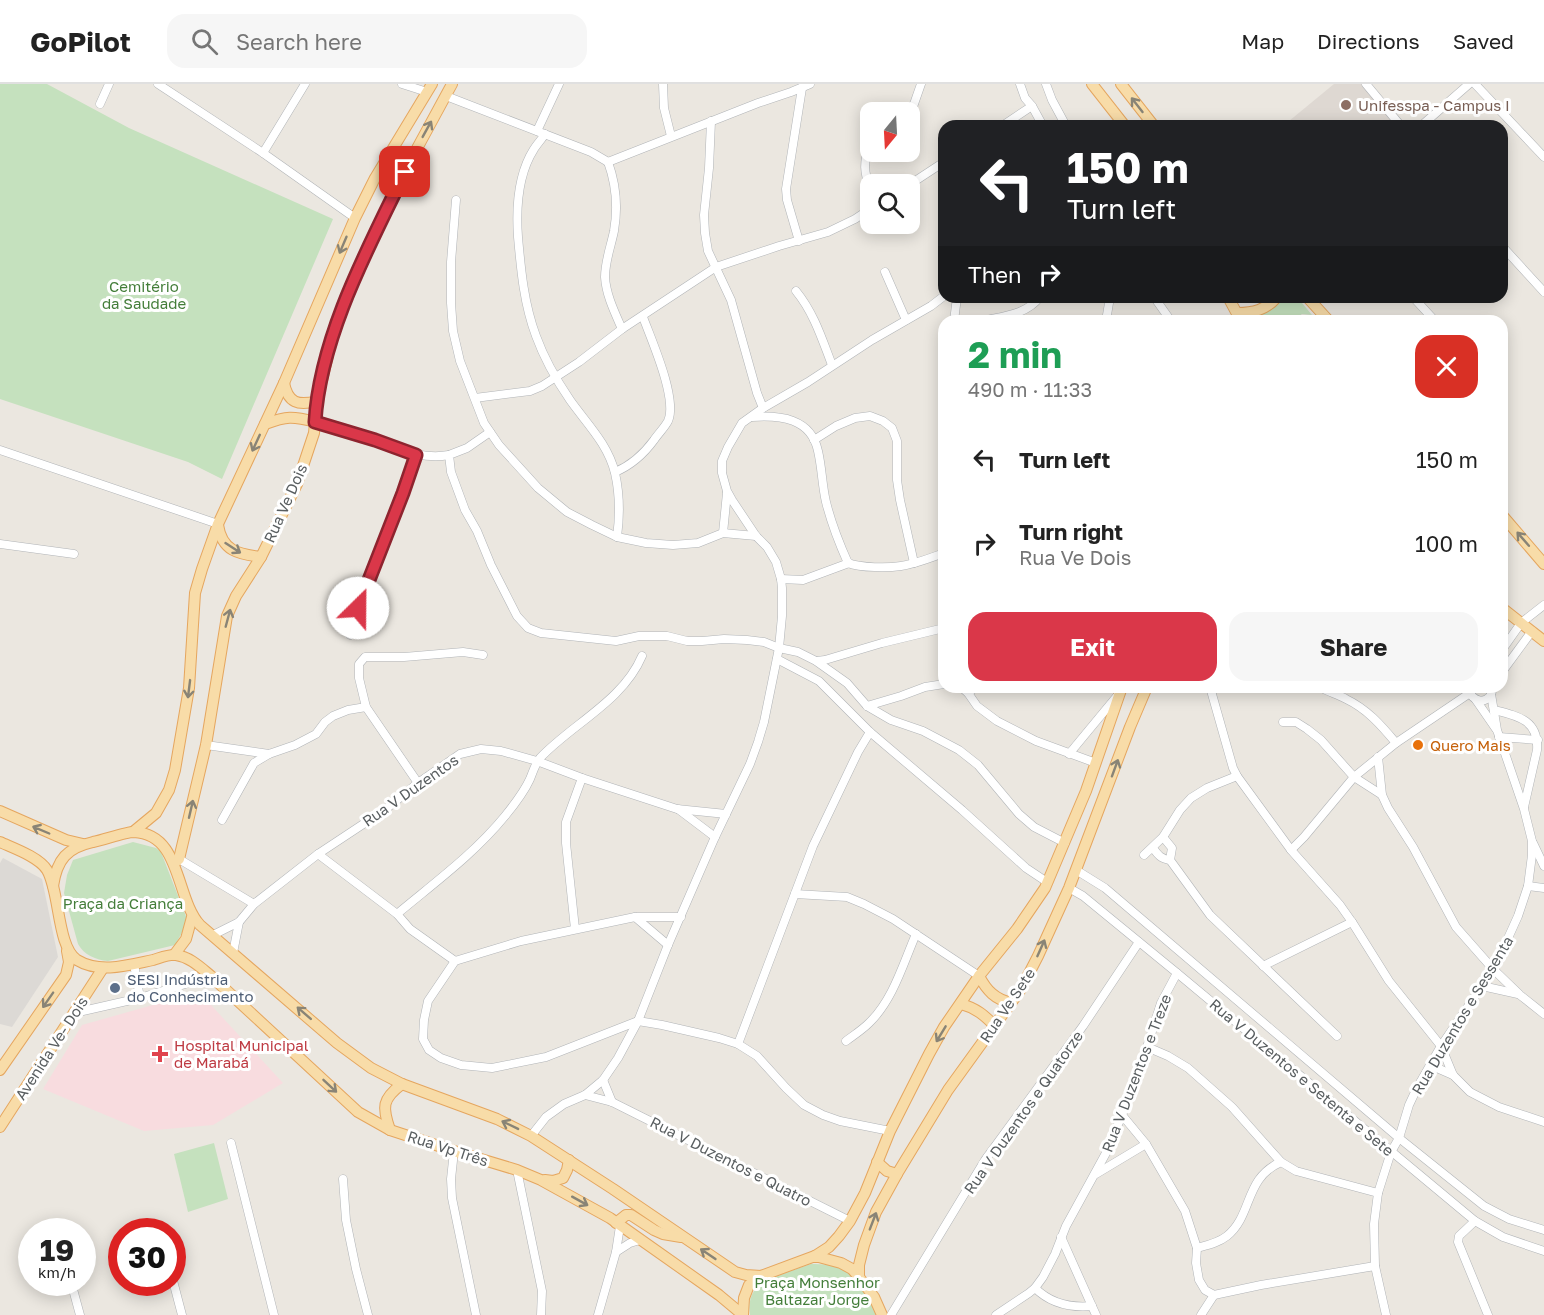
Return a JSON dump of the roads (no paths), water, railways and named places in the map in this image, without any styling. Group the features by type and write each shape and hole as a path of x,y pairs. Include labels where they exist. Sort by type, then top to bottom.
{"main road":[{"name":"Rua Ve Dois","path":"176,861 206,745 227,616 236,596 261,557 297,484 314,433 316,401 334,330 345,301 374,235 452,84"},
{"path":"1092,84 1120,120"},
{"path":"1121,84 1149,120"},
{"path":"52,887 57,867 70,851 84,844 134,832 156,813 169,790 175,770 189,688 195,592 218,524 284,382 355,218 375,178 430,88"},
{"path":"1246,315 1264,308 1270,303"},
{"path":"1312,303 1324,315"},
{"path":"284,382 286,392 297,404 316,401"},
{"path":"265,424 289,417 315,422"},
{"path":"1508,522 1544,564"},
{"path":"218,524 225,544 237,553 261,557"},
{"path":"1508,613 1544,641"},
{"path":"742,1315 744,1298 749,1285 761,1276 815,1256 829,1247 850,1221 865,1193 890,1131 944,1027 962,1004 979,976 1017,929 1047,882 1096,763 1120,693"},
{"name":"Rua Ve Sete","path":"860,1277 859,1265 864,1245 876,1212 897,1174 948,1090 1028,976 1069,888 1144,693"},
{"path":"0,811 66,840 84,844"},
{"path":"134,832 158,841 176,861 192,917 200,925 337,1042 371,1068 402,1084 497,1119 531,1136 735,1272 761,1276"},
{"path":"0,842 36,860 47,869 67,948 75,958 90,966 103,968 134,964 174,955 186,939 192,917"},
{"name":"Avenida Ve- Dois","path":"0,1070 66,975 69,962 67,948"},
{"name":"Rua Vp Três","path":"174,955 192,961 211,976 358,1112 390,1130 542,1180 618,1224 719,1295 742,1315"},
{"name":"Avenida Ve- Dois","path":"0,1127 103,968"},
{"path":"979,976 991,995 1011,1003"},
{"path":"962,1004 982,1013 994,1026"},
{"path":"390,1130 384,1114 386,1102 392,1091 402,1084"},
{"path":"542,1180 554,1181 563,1178 569,1160"},
{"path":"877,1162 887,1171 897,1174"},
{"path":"618,1224 626,1215 631,1215 663,1234 684,1238"},
{"path":"815,1256 841,1263 852,1269 874,1297 882,1315"}],"street":[{"path":"100,104 109,84"},
{"path":"158,84 263,153 355,218"},
{"path":"263,153 305,84"},
{"path":"402,84 430,88"},
{"path":"559,84 526,167 520,189 518,224 521,273 525,301 536,335 557,378 573,404 600,438 615,472 620,516 617,537"},
{"path":"663,84 663,108 671,136"},
{"path":"608,162 810,84"},
{"path":"915,102 921,84"},
{"path":"1020,84 1025,98 1040,120"},
{"path":"1046,84 1063,120"},
{"path":"1366,84 1396,120"},
{"path":"1428,120 1469,84"},
{"path":"1475,84 1544,157"},
{"path":"799,241 786,189 802,88"},
{"path":"446,96 591,152 608,162 613,177 616,206 615,228 605,277 608,294 622,330"},
{"path":"1011,120 1032,106"},
{"path":"711,121 704,215 708,250 731,300 757,393 764,408"},
{"path":"920,178 938,166"},
{"path":"456,200 451,262 453,331 460,361 484,423 498,445 538,488 567,512 617,537 646,543 673,545 698,543 723,533 756,536"},
{"path":"475,398 530,391 542,387 716,267 828,232 860,216"},
{"path":"1508,253 1544,292"},
{"path":"885,272 906,320"},
{"path":"796,291 815,320 832,365"},
{"path":"531,1136 546,1117 564,1104 585,1095 603,1080 618,1058 638,1021 715,837 750,764 764,722 779,648 783,599 781,579 776,562 767,547 756,536 727,491 722,473 722,461 728,447 742,423 938,301"},
{"path":"1009,315 1023,312 1034,303"},
{"path":"1418,303 1430,315"},
{"path":"615,472 627,467 647,450 668,420 670,410 666,381 643,317"},
{"path":"752,417 772,415 790,419 805,428 814,440 818,451 826,503 844,553 852,564"},
{"path":"814,440 836,426 855,418 870,416 884,421 892,428 897,441 897,480 900,500 914,563"},
{"path":"315,422 416,455 439,457 467,448 489,432"},
{"path":"0,450 218,524"},
{"path":"350,635 416,455"},
{"path":"449,455 451,472 465,510 517,616 528,628 541,633 616,641 639,636 666,636 687,641 747,640 764,642 798,652 847,682 867,706 891,720 923,731 959,750 978,765 1019,814 1034,827 1065,843"},
{"path":"723,533 727,491"},
{"path":"0,544 74,554"},
{"path":"781,579 803,580 852,564 902,566 938,554"},
{"path":"1508,641 1521,623 1544,605"},
{"path":"816,661 938,629"},
{"path":"1508,664 1532,631"},
{"path":"418,783 366,707 359,678 359,664 364,657 404,657 464,652 483,655"},
{"path":"397,914 490,835 521,795 537,761 552,746 600,708 632,676 642,656"},
{"path":"777,659 819,681 870,732 1026,868 1047,882"},
{"path":"867,706 938,685"},
{"path":"968,693 977,706 997,721 1035,741 1096,763"},
{"path":"1069,754 1119,693"},
{"path":"1212,693 1237,776 1291,850 1340,905 1389,981 1441,1046 1453,1075"},
{"path":"1334,693 1360,707 1379,723 1396,743"},
{"path":"1291,850 1354,777 1396,743 1467,693"},
{"name":"Rua Duzentos e Sessenta","path":"1471,693 1498,734"},
{"path":"1473,693 1485,700 1490,693"},
{"name":"Rua Duzentos e Sessenta","path":"1386,1315 1375,1266 1374,1224 1378,1194 1391,1152 1400,1138 1409,1105 1430,1065 1493,969 1512,932 1528,886 1532,841 1524,809 1498,734 1492,693"},
{"path":"222,820 254,763 316,734 333,716 348,710 366,707"},
{"path":"1494,710 1524,720 1532,726 1536,733 1537,750 1524,809"},
{"path":"1283,722 1296,722 1307,729 1354,777 1382,795"},
{"path":"738,1044 813,846 870,732"},
{"path":"1498,734 1538,740"},
{"path":"206,745 269,754"},
{"name":"Rua V Duzentos","path":"213,935 239,922 254,904 318,854 386,808 418,783 460,754 481,749 501,751 537,761 677,809 726,814"},
{"path":"1378,757 1382,795 1413,847 1452,921 1493,969 1544,1014"},
{"path":"1144,855 1163,837 1180,810 1191,798 1237,776"},
{"path":"575,929 566,822 582,778"},
{"name":"Rua V Duzentos","path":"677,809 715,837"},
{"path":"1163,837 1172,848 1170,860"},
{"path":"1532,841 1544,866"},
{"path":"1153,848 1158,855 1170,860 1210,915 1336,1036"},
{"path":"318,854 397,914 410,929 455,961"},
{"path":"176,861 254,904"},
{"path":"1076,870 1105,888 1400,1138 1484,1206 1509,1219 1544,1230"},
{"path":"1528,886 1544,888"},
{"name":"Rua V Duzentos e Setenta e Sete","path":"1069,888 1083,896 1177,973 1475,1221 1503,1237 1544,1251"},
{"path":"795,894 847,897 879,911 979,976"},
{"path":"636,917 668,945"},
{"path":"681,917 636,917 521,941 455,961 429,1001 424,1020 423,1039 429,1050 441,1058 461,1065 492,1068 546,1057 638,1021 692,1031 738,1044 757,1056 804,1105 823,1115 840,1121 890,1131"},
{"name":"Rua V Duzentos","path":"233,953 239,922"},
{"path":"1263,966 1352,922"},
{"path":"846,1041 870,1022 884,1005 916,934"},
{"name":"Rua V Duzentos e Quatorze","path":"891,1315 985,1160 1083,1026 1139,942"},
{"path":"134,964 140,998"},
{"name":"Rua V Duzentos e Treze","path":"996,1315 1035,1288 1043,1277 1122,1115 1161,1003 1177,973"},
{"path":"74,1013 140,998 211,976"},
{"path":"1482,986 1520,995"},
{"path":"1147,1047 1188,1068 1232,1107 1281,1162 1296,1171 1378,1194"},
{"path":"1430,1065 1453,1075 1470,1092 1499,1107 1544,1122"},
{"path":"603,1080 612,1102"},
{"name":"Rua V Duzentos e Quatro","path":"585,1095 612,1102 850,1221"},
{"path":"1122,1115 1146,1144 1185,1211 1197,1248 1196,1263 1199,1280 1205,1290 1214,1295 1375,1266"},
{"path":"231,1143 274,1315"},
{"path":"1095,1174 1146,1144"},
{"path":"454,1151 451,1179 452,1198 476,1315"},
{"path":"1197,1248 1216,1243 1228,1236 1242,1215 1256,1182 1265,1172 1281,1162"},
{"path":"517,1170 542,1291 541,1315"},
{"path":"343,1179 346,1220 368,1315"},
{"path":"1475,1221 1459,1236 1458,1242 1488,1315"},
{"path":"598,1315 616,1252 618,1224"},
{"path":"1062,1237 1096,1315"},
{"path":"616,1252 640,1240"},
{"path":"1035,1288 1056,1302 1071,1306 1092,1306"},
{"path":"1201,1315 1214,1295"},
{"path":"75,1296 80,1315"},
{"path":"177,1296 182,1315"}],"place":[{"name":"Unifesspa - Campus I","path":"1346,105"},
{"name":"Quero Mais","path":"1418,745"},
{"name":"SESI Indústria do Conhecimento","path":"115,988"},
{"name":"Hospital Municipal de Marabá","path":"160,1054"}],"park label":[{"name":"Cemitério da Saudade","path":"144,294"},
{"name":"Praça da Criança","path":"123,903"},
{"name":"Praça Monsenhor Baltazar Jorge","path":"817,1290"}]}
